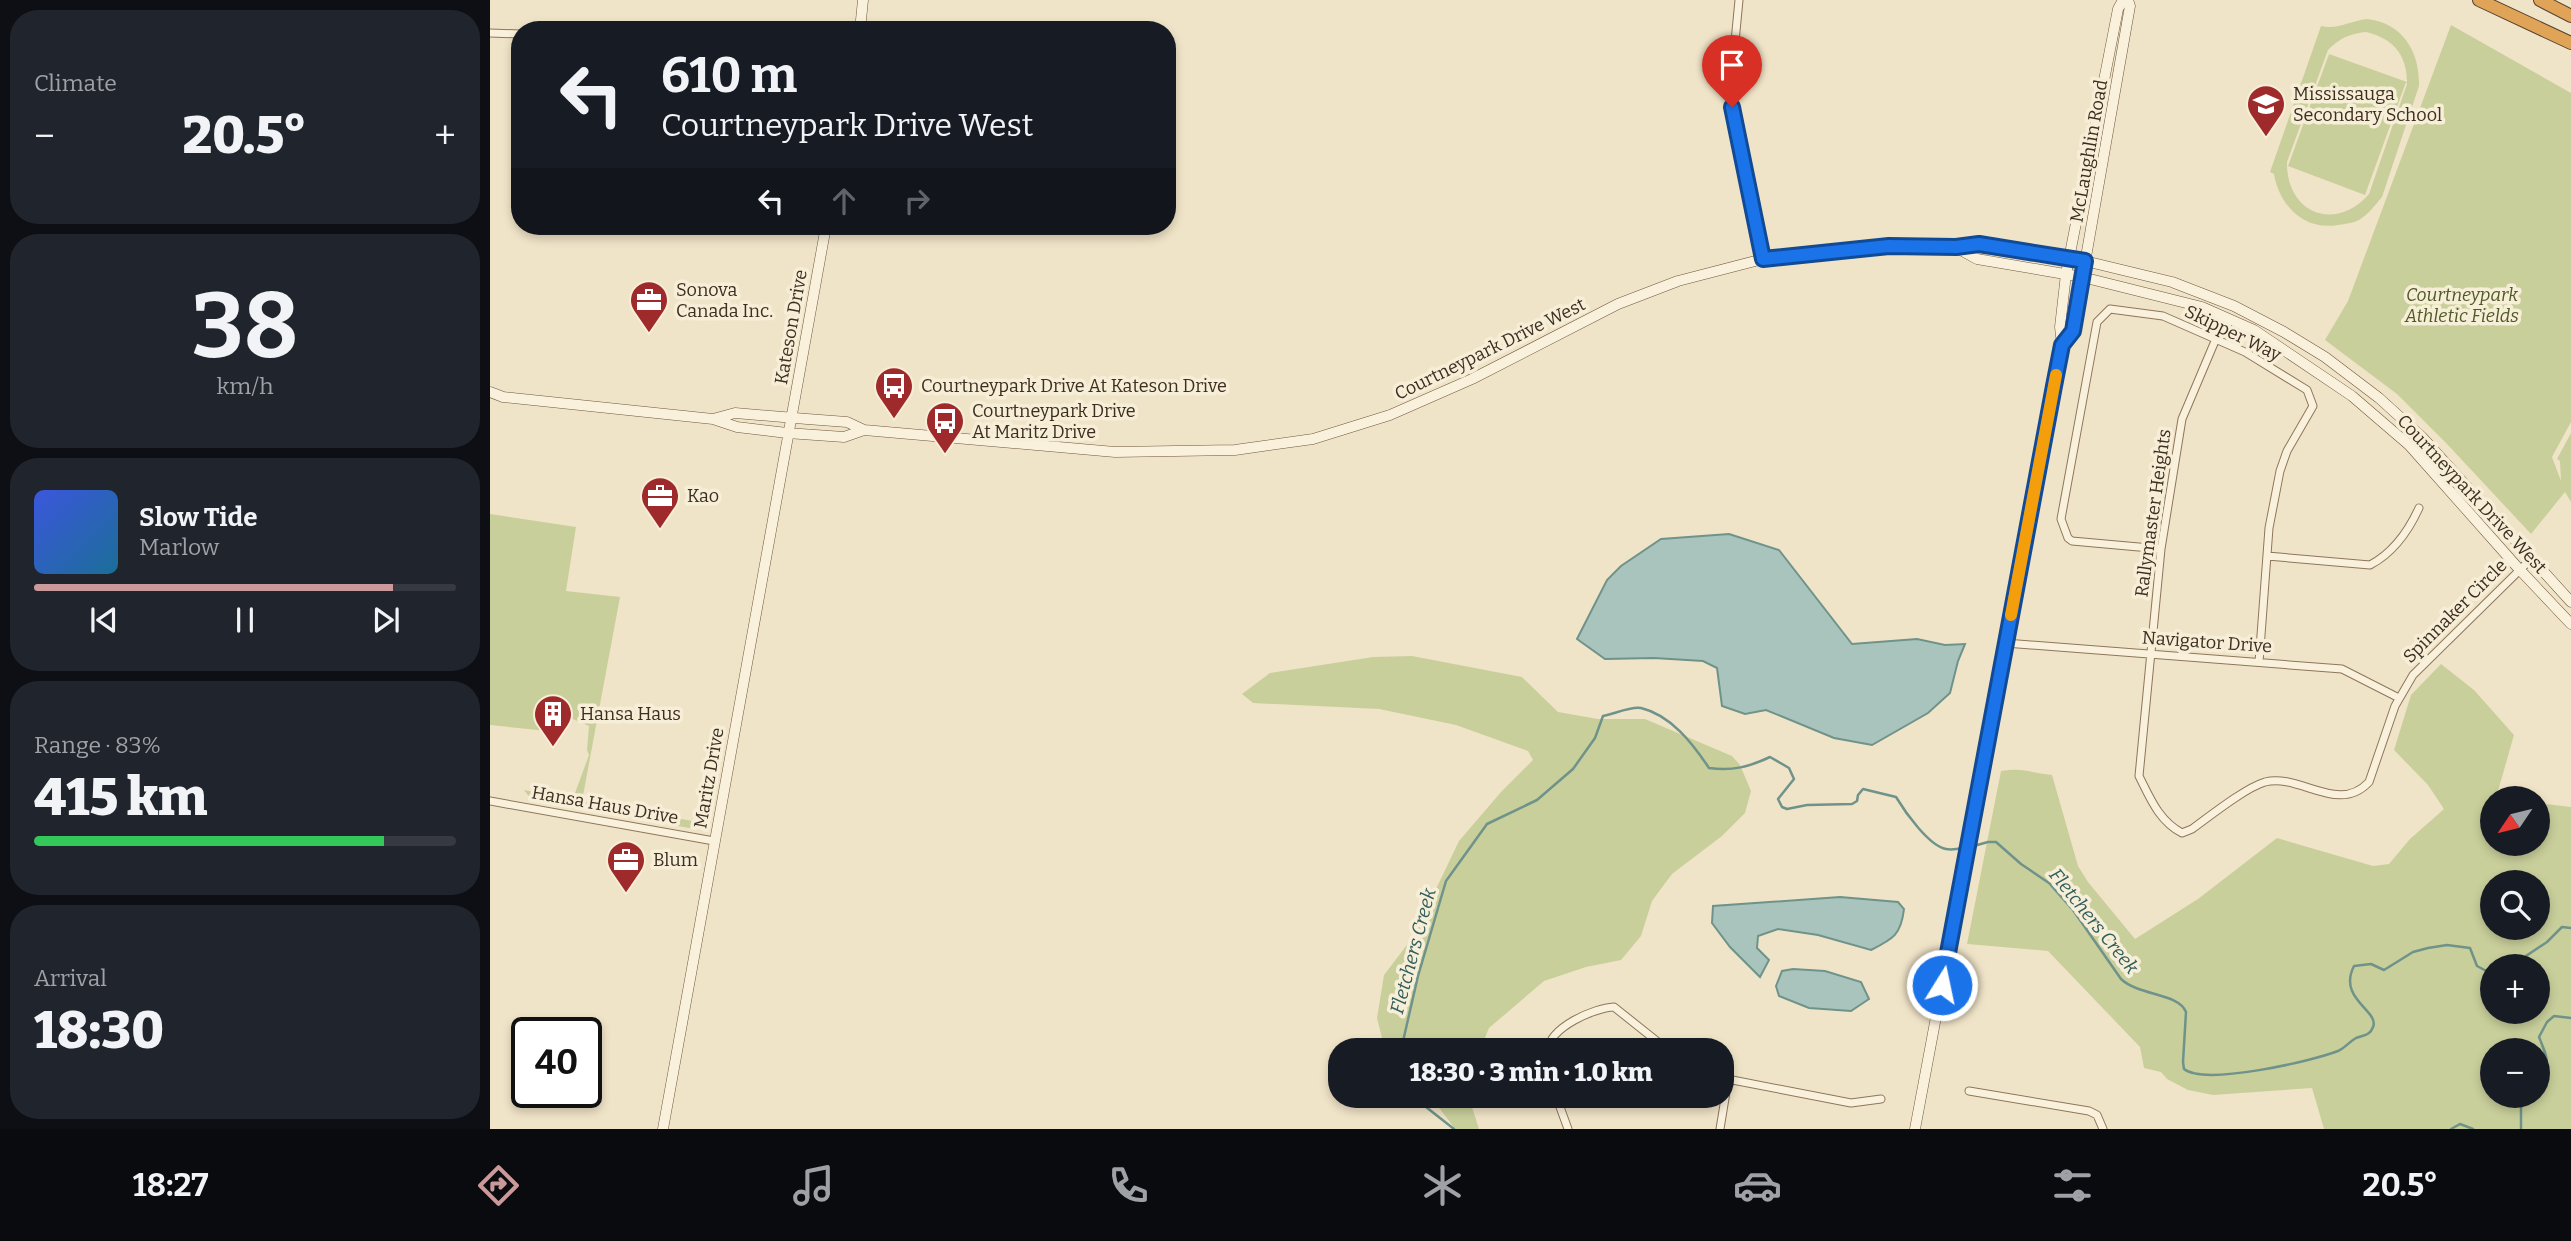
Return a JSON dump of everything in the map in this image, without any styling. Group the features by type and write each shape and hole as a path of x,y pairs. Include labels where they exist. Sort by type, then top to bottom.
{"highway":[{"path":"2479,0 2571,43"},
{"path":"2540,0 2571,16"},
{"path":"2556,36 2571,54"}],"main road":[{"path":"861,21 863,0"},
{"name":"McLaughlin Road","path":"1915,1129 2062,345 2060,327 2066,274 2118,9 2126,0 2130,6 2073,331 2062,345"},
{"name":"Kateson Drive","path":"788,433 823,235"},
{"name":"Courtneypark Drive West","path":"713,419 735,413 847,422 864,430 1115,452 1236,450 1313,439 1390,415 1472,379 1618,304 1678,281 1763,259 1889,246 1956,247 1979,244 2085,261 2172,282 2234,306 2325,357 2379,398 2422,437 2571,602"},
{"name":"Courtneypark Drive West","path":"1956,247 1977,259 2082,277 2202,307 2254,330 2352,396 2409,445 2571,624"},
{"path":"2316,370 2325,357"},
{"name":"Courtneypark Drive West","path":"490,392 503,397 713,419 737,427 788,433 844,437 864,430"},
{"name":"Courtneypark Drive West","path":"490,401 503,397"},
{"name":"Maritz Drive","path":"663,1129 788,433"}],"street":[{"path":"1739,0 1731,83 1732,107 1763,259"},
{"path":"490,33 511,34"},
{"name":"Skipper Way","path":"2161,549 2072,541 2068,538 2061,519 2097,322 2110,309 2163,316 2245,352 2307,390 2312,400 2311,413 2287,452 2280,471 2269,528 2259,662"},
{"name":"Rallymaster Heights","path":"2152,654 2161,549 2182,419 2215,341"},
{"path":"2267,556 2370,565 2380,560 2407,533 2419,508"},
{"name":"Spinnaker Circle","path":"2152,654 2139,776 2155,807 2171,827 2182,833 2192,829 2252,788 2266,782 2279,782 2335,795 2351,794 2361,790 2369,782 2399,698 2413,675 2531,559"},
{"name":"Navigator Drive","path":"2005,643 2342,668 2399,698"},
{"name":"Hansa Haus Drive","path":"490,801 714,841"},
{"path":"1552,1038 1559,1030 1600,1008 1614,1007 1653,1038"},
{"path":"1734,1081 1851,1103 1881,1099"},
{"path":"1969,1091 2089,1111 2097,1115 2103,1129"},
{"path":"1560,1108 1568,1129"},
{"path":"1720,1129 1722,1108"}],"green space":[{"path":"2367,19 2390,26 2407,41 2416,62 2419,86 2382,197 2357,221 2326,226 2314,224 2304,220 2287,205 2274,174 2270,172 2321,26 2338,26","holes":["2366,32 2390,43 2401,55 2407,82 2329,54 2288,166 2365,195 2406,82 2407,84 2369,194 2356,206 2342,213 2315,212 2304,205 2295,194 2289,180 2287,162 2328,50 2350,35"]},
{"name":"Courtneypark Athletic Fields","path":"2451,25 2571,93 2571,422 2552,457 2561,481 2560,461 2557,459 2571,433 2571,502 2565,492 2531,534 2397,394 2325,340 2348,301"},
{"path":"490,514 576,527 566,591 620,597 582,801 698,822 700,826 689,828 531,799 524,790 562,797 575,793 589,755 589,726 554,711 547,731 490,725"},
{"path":"1412,656 1522,677 1558,712 1598,719 1645,719 1732,756 1740,765 1751,791 1745,813 1722,836 1672,874 1652,901 1641,936 1621,960 1586,967 1544,981 1489,1028 1485,1038 1382,1038 1377,1018 1384,975 1413,937 1459,841 1533,760 1528,751 1456,725 1379,709 1253,703 1242,694 1270,673 1373,657"},
{"path":"2441,664 2474,690 2514,735 2499,786 2480,786 2480,856 2550,856 2550,804 2571,807 2571,1129 2324,1129 2312,1088 2213,1095 2188,1090 2167,1079 2161,1072 2144,1068 2140,1047 2048,951 1967,944 2001,771 2021,770 2052,775 2078,866 2135,939 2198,899 2277,838 2373,866 2389,864 2410,839 2444,809 2428,785 2394,750 2411,695"},
{"path":"1472,1108 1479,1129 1455,1129 1440,1109"}],"water":[{"path":"1729,534 1779,550 1852,644 1917,639 1945,645 1965,644 1950,693 1928,713 1872,745 1834,738 1766,710 1745,714 1722,706 1717,668 1703,661 1605,659 1577,639 1607,580 1621,566 1661,539"},
{"path":"1840,897 1898,902 1904,909 1901,925 1895,935 1871,950 1818,935 1778,929 1758,936 1757,948 1769,960 1760,977 1730,947 1712,923 1713,906"},
{"path":"1782,971 1825,971 1861,982 1869,999 1851,1011 1809,1008 1779,996 1776,986"}],"waterway":[{"name":"Fletchers Creek","path":"1404,1038 1418,976 1446,881 1487,824 1537,800 1573,769 1595,738 1603,716 1637,708 1652,712 1680,732 1709,768 1741,767 1770,757 1789,768 1794,779 1778,799 1782,807 1787,809 1807,805 1852,804 1857,801 1863,789 1896,797 1932,842 1946,849 1963,848"},
{"name":"Fletchers Creek","path":"1970,847 1996,842 2021,864 2049,883 2073,910 2121,979 2138,989 2175,1001 2182,1006 2186,1012 2184,1069 2196,1074 2259,1070 2306,1060 2338,1051 2356,1038 2368,1034 2372,1030 2373,1021 2354,996 2350,977 2354,966 2371,964 2384,970 2413,952 2447,945 2470,948 2480,968"},
{"name":"Fletchers Creek","path":"2529,954 2547,942 2562,927 2571,928"},
{"name":"Fletchers Creek","path":"2539,1038 2547,1022 2554,1016 2571,1018"},
{"name":"Fletchers Creek","path":"1427,1108 1454,1129"},
{"name":"Fletchers Creek","path":"2521,1108 2521,1129"},
{"path":"2451,1129 2460,1124 2473,1129"}],"slow traffic":[{"path":"2011,615 2056,375"}],"place":[{"name":"Mississauga Secondary School","path":"2266,138"},
{"name":"Sonova Canada Inc.","path":"649,334"},
{"name":"Courtneypark Drive At Kateson Drive","path":"894,420"},
{"name":"Courtneypark Drive At Maritz Drive","path":"945,455"},
{"name":"Kao","path":"660,530"},
{"name":"Hansa Haus","path":"553,748"},
{"name":"Blum","path":"626,894"}],"route":[{"path":"1732,107 1763,259 1889,246 1956,247 1979,244 2085,261 2073,331 2062,345 1942,985"}]}
